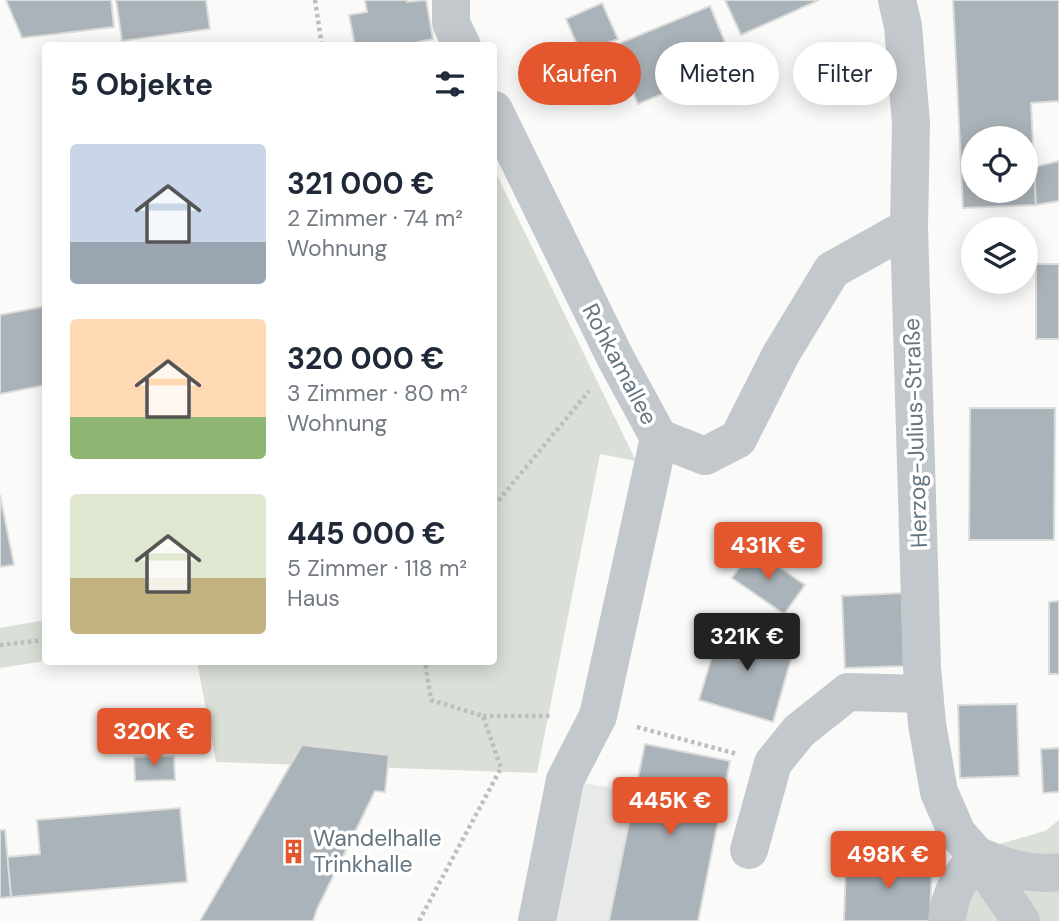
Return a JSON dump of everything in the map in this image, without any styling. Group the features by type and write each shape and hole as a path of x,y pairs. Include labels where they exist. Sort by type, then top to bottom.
{"street":[{"path":"451,0 451,23 460,42"},
{"name":"Herzog-Julius-Straße","path":"897,0 903,26 911,123 909,227 922,667 927,724 939,792 957,833 976,855 1021,921"},
{"name":"Rohkamallee","path":"497,116 615,359 659,438 705,456 738,439 780,354 832,270 909,227"},
{"path":"537,921 565,779 598,716 659,438"},
{"path":"748,850 774,763 799,731 848,692 924,694"},
{"path":"947,921 947,906 962,875 976,855 1000,866 1026,872 1059,872"}],"path":[{"path":"315,0 321,42"},
{"path":"497,502 615,359"},
{"path":"0,645 42,640"},
{"path":"425,665 431,700 483,716 598,716 774,763"},
{"path":"419,921 501,768 483,716"}],"shaded area":[{"path":"497,175 636,461 600,454 537,773 216,762 198,665 497,665"},
{"path":"42,621 42,661 0,668 0,628"},
{"path":"645,744 730,761 698,921 537,921 565,780 635,792"},
{"path":"1059,820 1059,921 946,921 999,844 1045,831"}],"building":[{"path":"6,0 111,0 114,27 22,38"},
{"path":"116,0 206,0 210,29 122,41"},
{"path":"365,0 426,0 433,39 419,42 354,42 349,15 367,12"},
{"path":"725,0 819,0 741,35"},
{"path":"953,0 1059,0 1059,101 1031,103 1032,126 961,126 961,166"},
{"path":"602,3 618,39 611,42 576,42 566,19"},
{"path":"710,6 725,42 655,42 655,97 641,103 641,42 623,42"},
{"path":"1059,161 1059,201 1036,205 1038,166"},
{"path":"963,203 1036,203 963,208"},
{"path":"1038,264 1059,264 1059,339 1036,339"},
{"path":"42,307 42,386 0,394 0,315"},
{"path":"970,408 1055,408 1054,540 969,540"},
{"path":"0,495 14,565 0,567"},
{"path":"753,549 805,585 784,614 732,578"},
{"path":"902,593 904,666 845,668 842,596"},
{"path":"1059,601 1059,674 1049,674 1049,602"},
{"path":"722,623 795,645 773,722 699,700"},
{"path":"1017,704 1019,776 960,778 958,705"},
{"path":"645,744 730,761 698,921 609,921"},
{"name":"Wandelhalle Trinkhalle","path":"302,745 389,755 385,792 375,791 313,921 200,921"},
{"path":"1059,748 1059,792 1043,793 1041,749"},
{"path":"174,756 175,780 135,781 134,757"},
{"path":"180,808 187,882 11,897 7,857 40,854 37,820"},
{"path":"0,830 5,830 11,897 0,898"},
{"path":"846,861 932,863 930,921 844,921"}],"place":[{"name":"Wandelhalle Trinkhalle","path":"293,851"}]}
